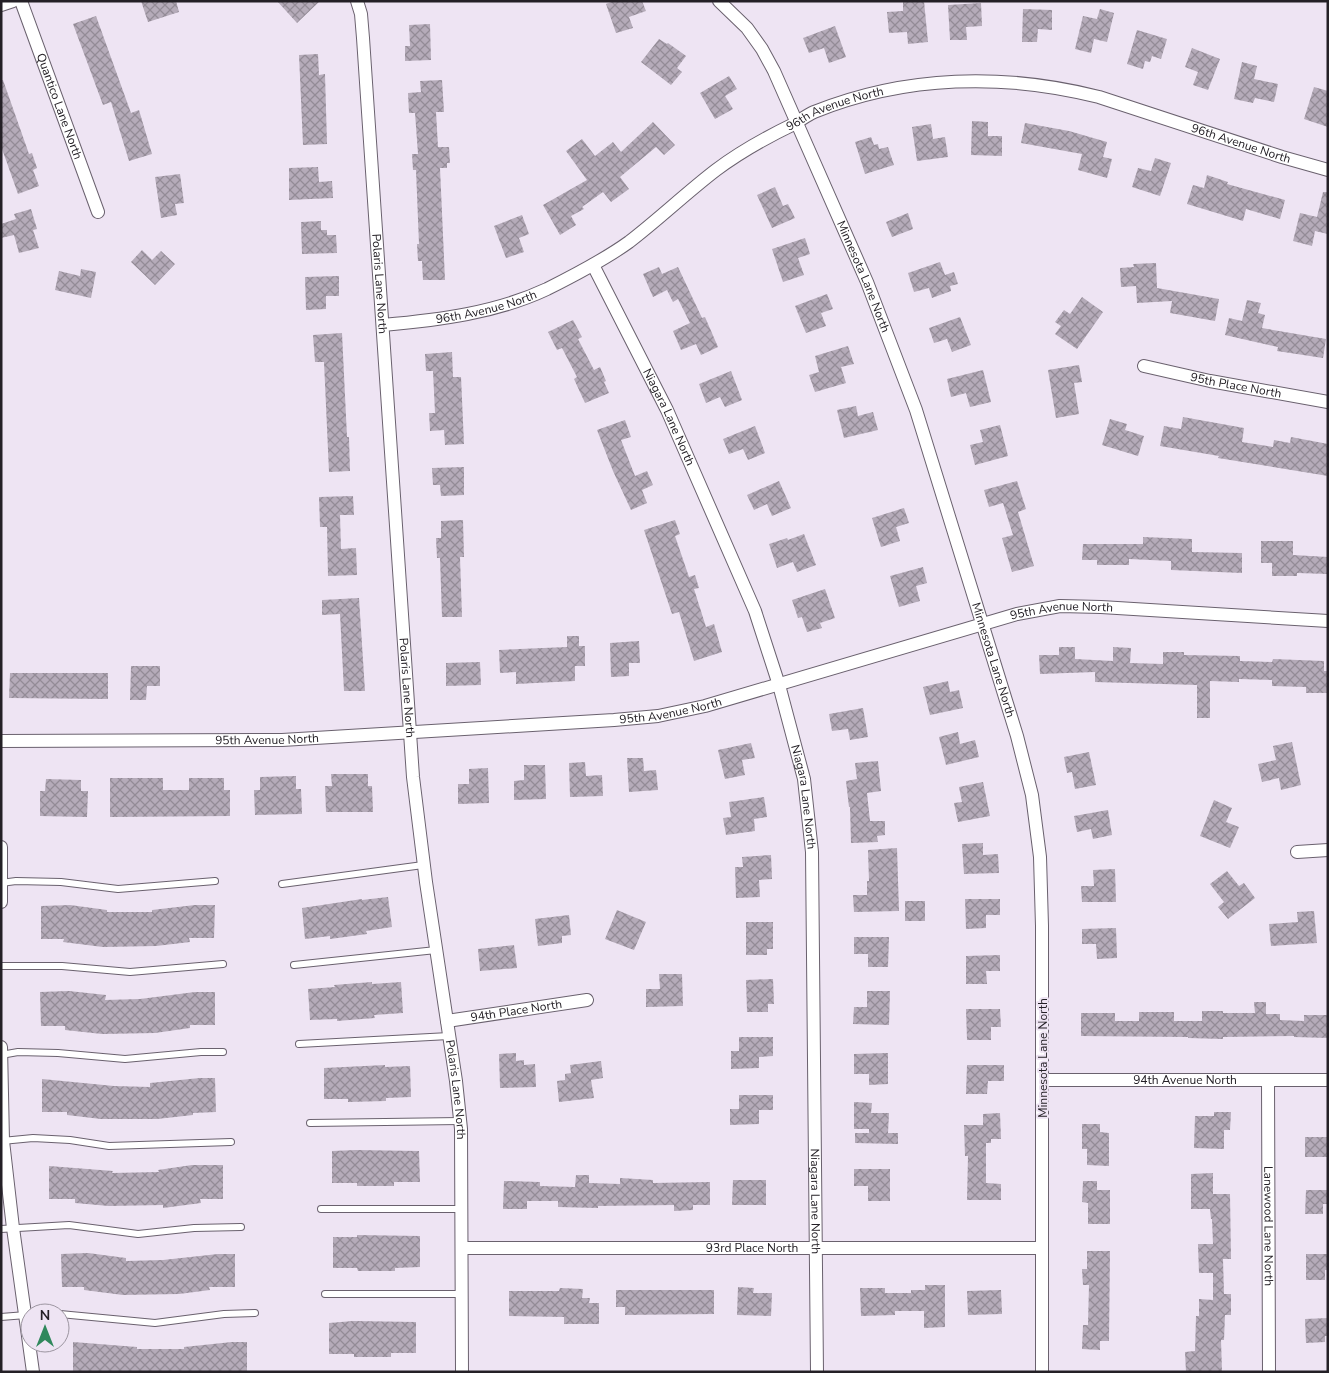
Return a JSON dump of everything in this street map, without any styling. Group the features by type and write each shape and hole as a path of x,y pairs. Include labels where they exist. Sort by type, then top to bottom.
{"street":[{"path":"1,5 12,1"},
{"name":"Quantico Lane North","path":"20,1 98,212"},
{"name":"Polaris Lane North","path":"357,1 361,14 410,733 423,865 447,1021 460,1122 463,1294 462,1372"},
{"name":"Minnesota Lane North","path":"719,1 747,28 762,49 797,122 867,282 916,410 1017,736 1032,795 1040,857 1042,926 1042,1372"},
{"name":"96th Avenue North","path":"383,325 458,317 499,306 545,290 593,265 634,238 717,169 748,148 813,113 851,100 907,86 959,80 1031,83 1074,90 1328,170"},
{"name":"Niagara Lane North","path":"593,265 667,410 755,611 779,685 804,779 812,852 817,1372"},
{"name":"95th Place North","path":"1144,366 1210,381 1328,402"},
{"name":"95th Avenue North","path":"1,741 282,740 658,716 705,706 779,685 1017,614 1060,606 1328,621"},
{"path":"1,847 1,902"},
{"path":"1297,852 1328,850"},
{"name":"94th Place North","path":"447,1021 587,1000"},
{"path":"1,1047 2,1141 7,1228 25,1303"},
{"name":"94th Avenue North","path":"1043,1080 1328,1080"},
{"name":"Lanewood Lane North","path":"1268,1080 1270,1372"},
{"name":"93rd Place North","path":"462,1248 1042,1248"},
{"path":"31,1353 33,1372"}],"lane":[{"path":"282,884 423,865"},
{"path":"1,883 16,881 61,882 118,889 215,881"},
{"path":"294,965 436,950"},
{"path":"1,966 62,966 130,972 223,964"},
{"path":"299,1044 449,1036"},
{"path":"1,1055 18,1052 58,1053 125,1059 201,1052 223,1052"},
{"path":"310,1123 460,1122"},
{"path":"2,1141 70,1140 109,1146 231,1142"},
{"path":"321,1209 462,1209"},
{"path":"7,1228 68,1226 138,1234 194,1228 241,1227"},
{"path":"325,1294 463,1294"},
{"path":"70,1315 155,1323 224,1314 255,1313"},
{"path":"1,1317 20,1316"}],"building":[{"path":"141,1 176,1 179,12 148,22"},
{"path":"277,1 320,1 297,23"},
{"path":"614,1 642,1 646,11 629,17 633,28 616,33 606,4"},
{"path":"903,1 924,1 928,42 908,44 907,32 889,33 887,12 903,11"},
{"path":"981,3 982,26 966,27 967,40 950,40 948,5"},
{"path":"1023,9 1052,10 1052,30 1038,29 1037,42 1022,42"},
{"path":"1100,9 1114,13 1107,42 1094,39 1091,53 1075,49 1083,16 1097,19"},
{"path":"96,16 131,113 139,110 152,154 129,161 111,102 103,105 73,24"},
{"path":"430,24 431,60 405,61 405,46 410,46 409,25"},
{"path":"835,26 846,57 829,63 824,48 809,53 803,38"},
{"path":"1137,30 1167,39 1161,59 1152,56 1150,62 1145,61 1143,69 1127,64"},
{"path":"659,39 686,56 677,68 682,72 671,85 641,62"},
{"path":"1192,48 1220,59 1208,90 1193,85 1198,72 1185,67"},
{"path":"318,54 319,75 325,74 327,144 303,145 299,55"},
{"path":"1242,62 1257,66 1254,79 1278,84 1274,102 1255,98 1253,103 1234,99"},
{"path":"729,76 737,89 725,96 733,109 715,119 700,93"},
{"path":"1,80 3,80 29,154 32,153 37,168 33,170 39,186 18,194 1,146"},
{"path":"442,80 444,112 436,112 438,147 449,147 450,163 447,163 447,168 440,168 445,280 423,280 422,261 418,261 416,170 413,170 412,154 418,154 415,113 409,113 408,93 421,92 420,81"},
{"path":"1314,87 1328,91 1328,127 1304,119"},
{"path":"972,121 988,122 988,136 1002,136 1002,156 971,155"},
{"path":"653,122 675,145 664,155 656,147 620,177 629,189 611,202 603,192 582,207 584,209 571,216 576,225 560,235 543,205 587,180 566,151 582,139 595,156 613,142 621,152"},
{"path":"1025,123 1069,131 1107,142 1103,157 1112,159 1107,178 1078,170 1082,154 1021,143"},
{"path":"931,124 933,139 945,137 948,157 917,161 912,127"},
{"path":"871,137 874,145 878,144 879,149 888,147 894,165 865,174 855,142"},
{"path":"1155,158 1171,163 1160,196 1132,187 1138,168 1151,171"},
{"path":"318,167 319,182 332,181 333,198 289,200 289,168"},
{"path":"180,174 184,203 175,204 177,215 161,218 155,177"},
{"path":"1207,175 1228,182 1227,184 1285,200 1280,219 1246,209 1243,221 1187,204 1193,185 1204,188"},
{"path":"775,187 783,206 788,204 795,218 772,228 757,195"},
{"path":"1323,192 1328,192 1328,234 1315,231 1312,246 1293,241 1300,213 1317,217"},
{"path":"31,209 37,229 33,230 39,248 19,253 14,235 1,238 1,224 16,219 14,214"},
{"path":"908,213 913,229 892,237 886,222"},
{"path":"522,215 529,234 519,238 524,252 506,258 494,226"},
{"path":"321,221 321,230 327,230 327,235 336,235 337,253 302,254 301,222"},
{"path":"805,238 810,254 798,258 804,275 783,282 772,249"},
{"path":"142,250 152,260 161,251 175,264 155,285 131,262"},
{"path":"940,262 945,275 954,272 958,284 950,286 951,291 932,298 929,288 914,292 908,273"},
{"path":"1156,263 1157,288 1219,299 1215,321 1170,313 1172,301 1137,303 1136,286 1121,287 1120,268 1134,267 1133,264"},
{"path":"659,267 662,274 678,267 702,318 705,317 718,347 701,355 696,344 681,350 673,331 690,323 678,299 673,302 667,290 653,297 643,274"},
{"path":"81,269 96,272 91,298 55,290 59,271 80,276"},
{"path":"339,276 339,296 326,296 326,309 306,310 305,277"},
{"path":"827,294 833,309 821,313 826,326 806,333 795,306"},
{"path":"1082,297 1103,312 1077,349 1055,334 1061,326 1055,322 1064,310 1070,314"},
{"path":"1247,300 1261,303 1258,313 1265,315 1262,328 1326,339 1323,358 1277,351 1278,347 1225,335 1229,318 1242,321"},
{"path":"960,317 971,345 952,352 947,339 934,343 929,328"},
{"path":"573,320 582,337 578,339 594,370 600,367 609,393 585,403 574,379 577,377 562,348 557,350 548,332"},
{"path":"342,333 350,471 329,472 324,362 315,362 313,335"},
{"path":"848,346 854,364 841,367 846,383 815,392 809,375 819,372 815,356"},
{"path":"452,352 453,377 461,377 464,444 445,445 444,430 430,431 429,413 435,413 433,371 426,371 425,354"},
{"path":"1079,365 1082,382 1074,383 1079,414 1056,418 1048,370"},
{"path":"983,370 991,402 970,407 966,393 951,397 947,379"},
{"path":"731,371 742,400 725,407 720,397 706,403 699,384"},
{"path":"856,406 858,416 873,412 878,430 844,438 837,410"},
{"path":"1183,417 1244,428 1242,442 1273,447 1274,440 1290,443 1291,437 1328,444 1328,476 1218,458 1219,456 1160,446 1164,426 1181,429"},
{"path":"1110,419 1127,424 1125,430 1144,436 1138,456 1102,445"},
{"path":"625,420 631,437 621,440 635,476 647,471 653,485 642,490 647,503 631,510 597,430"},
{"path":"1000,425 1008,456 975,465 970,445 983,442 980,430"},
{"path":"755,426 765,453 748,460 743,449 729,454 723,439"},
{"path":"464,467 464,495 441,496 440,485 433,485 432,468"},
{"path":"779,481 791,508 772,516 767,504 754,510 747,495"},
{"path":"1017,481 1026,509 1018,512 1034,566 1012,572 1002,538 1013,535 1003,503 989,507 984,490"},
{"path":"353,496 354,515 340,515 341,549 356,548 357,575 328,576 327,527 320,527 319,497"},
{"path":"904,508 909,523 896,527 900,541 881,547 872,518"},
{"path":"463,520 464,557 460,557 462,617 442,617 440,558 437,558 436,538 441,538 441,521"},
{"path":"675,520 680,534 675,536 689,577 695,575 699,588 694,589 706,627 714,624 722,652 694,661 679,612 672,614 644,530"},
{"path":"804,534 816,565 797,572 793,562 777,568 769,544"},
{"path":"1143,537 1192,539 1192,552 1242,553 1242,573 1171,570 1171,561 1129,559 1129,565 1097,565 1097,560 1082,560 1083,544 1143,544"},
{"path":"1261,541 1293,541 1293,555 1328,557 1328,574 1297,573 1297,576 1272,576 1272,563 1261,563"},
{"path":"923,567 927,583 916,586 920,601 899,607 890,576"},
{"path":"825,589 835,618 820,623 822,628 807,632 802,617 798,618 792,600"},
{"path":"359,598 365,691 344,691 340,614 322,615 322,600"},
{"path":"567,636 579,636 579,646 585,646 585,666 575,666 575,681 516,684 516,672 500,673 499,650 567,647"},
{"path":"639,641 640,663 629,663 629,676 611,677 610,643"},
{"path":"1059,647 1075,647 1075,659 1113,661 1113,647 1131,648 1130,663 1163,664 1163,652 1184,652 1184,655 1240,656 1240,661 1272,662 1273,659 1324,661 1324,671 1328,671 1328,693 1306,693 1306,687 1272,686 1272,680 1239,679 1239,682 1210,681 1210,718 1197,718 1197,685 1095,682 1095,672 1040,674 1039,655 1059,655"},
{"path":"480,662 481,685 446,686 446,663"},
{"path":"131,666 160,666 160,686 147,686 146,700 130,700"},
{"path":"10,673 108,673 108,699 9,698"},
{"path":"948,681 950,692 959,690 963,708 930,715 923,687"},
{"path":"863,708 868,737 850,740 848,729 832,731 829,714"},
{"path":"958,732 960,744 975,740 979,757 946,765 939,737"},
{"path":"1292,742 1301,785 1281,790 1279,778 1262,782 1258,764 1276,760 1273,746"},
{"path":"751,743 755,758 742,760 745,775 725,779 718,750"},
{"path":"1089,752 1096,785 1075,789 1072,772 1067,773 1064,757"},
{"path":"627,758 643,758 644,771 656,770 658,790 629,792"},
{"path":"878,761 881,791 867,793 870,821 885,821 885,835 877,836 878,842 851,843 850,807 846,781 857,779 855,763"},
{"path":"585,762 586,776 602,775 603,796 570,797 569,763"},
{"path":"524,765 545,765 546,799 514,800 514,781 524,780"},
{"path":"488,768 489,803 458,804 458,784 469,784 469,769"},
{"path":"331,774 368,774 368,786 372,786 373,812 326,812 325,786 332,786"},
{"path":"296,776 296,789 301,789 302,814 255,815 254,790 260,790 260,777"},
{"path":"110,778 163,778 163,790 189,790 189,778 224,778 224,790 230,790 230,816 110,817"},
{"path":"46,779 81,780 81,791 88,791 87,817 40,816 40,791 45,791"},
{"path":"983,782 990,816 958,822 954,803 962,802 959,787"},
{"path":"764,797 767,817 754,819 755,831 726,835 723,818 731,817 729,802"},
{"path":"1214,800 1232,808 1226,822 1239,827 1230,848 1200,836"},
{"path":"1108,810 1112,835 1093,839 1091,829 1077,832 1074,816"},
{"path":"983,843 983,855 998,854 999,873 964,874 962,844"},
{"path":"897,848 899,911 854,912 853,895 867,895 867,881 869,881 868,850"},
{"path":"771,855 772,879 759,880 760,897 736,898 735,867 743,867 742,857"},
{"path":"1115,869 1116,902 1082,902 1081,886 1094,886 1093,870"},
{"path":"1227,871 1239,886 1244,883 1255,898 1228,919 1218,907 1224,902 1210,884"},
{"path":"388,897 392,927 366,931 367,934 330,939 330,936 305,939 302,908"},
{"path":"965,899 1000,899 1000,915 986,915 986,928 966,929"},
{"path":"905,901 925,901 925,921 905,921"},
{"path":"70,905 107,910 107,912 152,912 152,910 195,905 215,905 214,938 189,938 190,942 156,946 103,947 63,942 64,939 41,939 41,906"},
{"path":"617,910 646,922 634,950 605,939"},
{"path":"1314,911 1317,943 1271,946 1269,924 1298,922 1297,912"},
{"path":"569,915 571,935 562,936 562,943 538,946 535,919"},
{"path":"746,922 773,922 773,949 767,949 767,955 746,955"},
{"path":"1116,928 1117,958 1097,959 1096,944 1082,944 1082,929"},
{"path":"854,937 889,937 888,967 868,967 868,954 854,954"},
{"path":"514,945 517,968 480,971 478,949"},
{"path":"1000,955 1000,971 986,971 987,984 966,984 966,956"},
{"path":"659,974 682,974 683,1006 646,1007 646,989 660,989"},
{"path":"773,979 774,1004 768,1004 768,1012 747,1012 746,980"},
{"path":"372,982 372,984 401,982 403,1013 374,1015 375,1018 337,1021 337,1019 310,1020 308,989"},
{"path":"69,991 106,995 105,1000 140,999 195,992 215,992 215,1025 190,1025 190,1028 155,1033 102,1034 65,1030 65,1026 41,1026 40,992"},
{"path":"867,991 890,991 889,1025 853,1024 854,1007 867,1007"},
{"path":"1254,1002 1266,1002 1266,1014 1280,1014 1280,1020 1304,1021 1304,1015 1328,1015 1328,1038 1294,1036 1223,1037 1223,1039 1081,1036 1081,1013 1115,1013 1115,1021 1139,1021 1139,1012 1174,1012 1174,1021 1202,1021 1202,1011 1255,1013"},
{"path":"966,1009 1000,1009 1001,1027 991,1027 991,1040 967,1040"},
{"path":"739,1037 773,1037 773,1056 759,1057 759,1068 731,1069 731,1051 739,1051"},
{"path":"516,1053 516,1061 524,1060 524,1065 535,1064 536,1087 500,1088 499,1054"},
{"path":"888,1053 888,1084 869,1085 869,1074 854,1074 854,1054"},
{"path":"601,1061 603,1078 591,1080 594,1098 559,1102 557,1081 565,1080 565,1074 571,1073 570,1065"},
{"path":"385,1065 385,1067 410,1066 411,1097 386,1098 386,1101 348,1102 348,1099 324,1099 324,1068"},
{"path":"967,1065 1004,1065 1004,1081 988,1081 987,1094 966,1094"},
{"path":"215,1078 216,1112 193,1113 193,1115 157,1119 101,1119 67,1115 67,1112 42,1112 42,1079 114,1086 150,1087 150,1083"},
{"path":"739,1095 773,1095 773,1110 759,1110 759,1124 730,1125 730,1109 739,1109"},
{"path":"854,1102 872,1103 871,1113 889,1113 888,1133 898,1133 898,1144 855,1143 855,1133 869,1133 869,1129 854,1129"},
{"path":"1214,1112 1231,1112 1230,1130 1224,1130 1224,1149 1194,1148 1195,1116 1214,1116"},
{"path":"1000,1113 1001,1139 991,1139 991,1143 986,1143 986,1183 1001,1184 1001,1200 967,1200 968,1156 965,1156 964,1125 983,1125 983,1114"},
{"path":"1082,1124 1100,1124 1100,1132 1109,1133 1109,1166 1087,1165 1087,1149 1082,1149"},
{"path":"1305,1137 1328,1137 1328,1157 1305,1157"},
{"path":"332,1151 419,1151 420,1182 394,1182 394,1186 357,1186 357,1183 332,1183"},
{"path":"192,1165 223,1165 223,1199 200,1199 201,1203 163,1208 163,1205 109,1206 75,1203 75,1199 49,1199 49,1166 113,1171 112,1173 159,1172 158,1170"},
{"path":"854,1169 890,1169 890,1201 868,1201 868,1186 854,1186"},
{"path":"1213,1173 1213,1194 1230,1194 1231,1259 1223,1259 1224,1294 1231,1294 1231,1315 1225,1315 1224,1340 1221,1340 1222,1372 1186,1372 1185,1352 1195,1351 1196,1316 1199,1316 1199,1299 1213,1300 1213,1273 1199,1273 1198,1244 1213,1244 1212,1219 1210,1209 1191,1209 1191,1174"},
{"path":"576,1175 589,1175 589,1183 620,1184 620,1178 653,1180 653,1183 710,1182 710,1205 693,1205 693,1210 674,1211 674,1205 598,1206 598,1208 558,1207 558,1201 527,1201 527,1209 503,1209 504,1181 540,1182 540,1186 575,1187"},
{"path":"733,1180 766,1180 766,1205 732,1205"},
{"path":"1083,1181 1097,1181 1097,1190 1110,1190 1110,1224 1088,1224 1088,1203 1082,1202"},
{"path":"1306,1190 1328,1190 1328,1204 1323,1204 1323,1214 1305,1214"},
{"path":"357,1235 420,1236 420,1267 395,1268 395,1271 358,1271 357,1268 333,1268 333,1237 357,1237"},
{"path":"1087,1251 1110,1251 1109,1341 1100,1341 1100,1350 1082,1349 1083,1325 1088,1325 1089,1285 1083,1285 1082,1269 1087,1269"},
{"path":"88,1253 126,1258 126,1261 235,1254 235,1287 209,1287 210,1290 179,1294 123,1295 84,1290 84,1287 62,1287 61,1254"},
{"path":"1306,1254 1328,1254 1328,1270 1325,1270 1325,1280 1306,1280"},
{"path":"925,1285 945,1285 945,1327 924,1328 924,1311 895,1311 895,1315 861,1316 860,1288 885,1288 885,1293 911,1293 911,1290 925,1290"},
{"path":"738,1287 754,1288 753,1293 772,1293 771,1316 737,1315"},
{"path":"560,1288 583,1289 582,1298 590,1298 589,1303 599,1303 599,1324 564,1324 564,1317 509,1316 509,1291 559,1291"},
{"path":"616,1290 714,1290 714,1314 625,1315 625,1307 616,1307"},
{"path":"1001,1290 1002,1314 968,1315 967,1291"},
{"path":"1328,1318 1328,1336 1325,1336 1325,1342 1306,1343 1305,1319"},
{"path":"353,1321 416,1322 416,1353 391,1353 391,1357 354,1357 354,1354 329,1354 329,1323"},
{"path":"73,1342 137,1347 137,1349 184,1349 184,1347 247,1342 247,1372 73,1372"}]}
